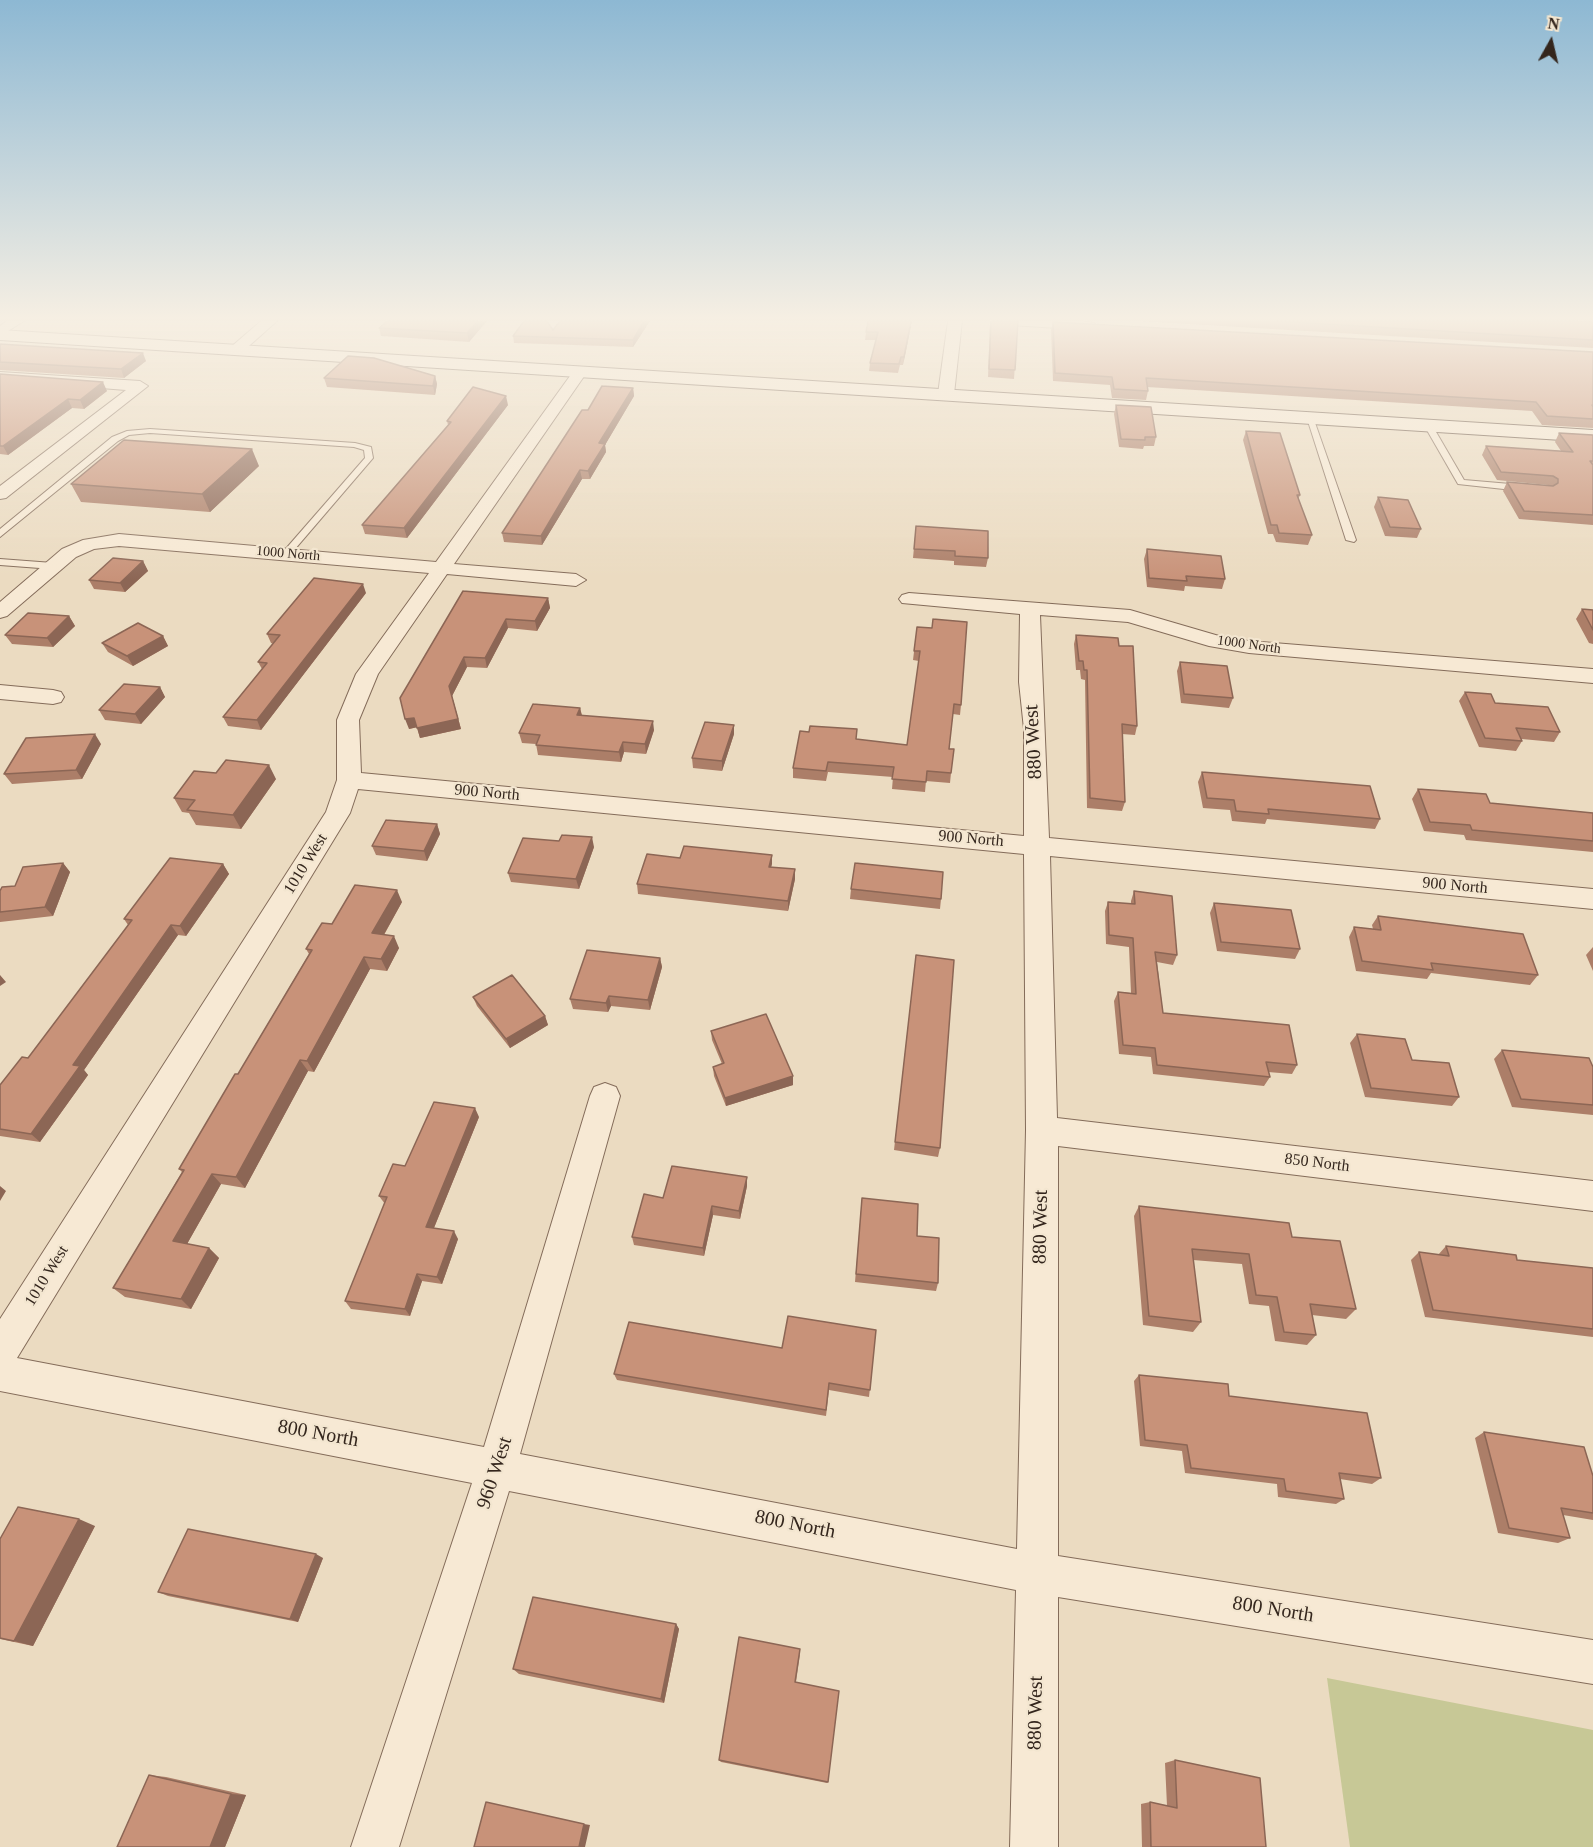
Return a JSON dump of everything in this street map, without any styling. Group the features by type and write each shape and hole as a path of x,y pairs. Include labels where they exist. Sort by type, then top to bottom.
{"main road":[{"path":"1154,407 1593,436"}],"street":[{"path":"0,494 113,407"},
{"name":"1010 West","path":"0,1352 338,813 349,780 348,720 367,674 555,407"},
{"name":"1000 North","path":"0,612 69,553 90,544 119,540 576,580"},
{"name":"1000 North","path":"909,599 1130,616 1216,642 1249,647 1593,676"},
{"name":"880 West","path":"1029,608 1038,846 1042,1130 1034,1847"},
{"path":"0,692 53,697"},
{"name":"900 North","path":"349,780 1593,899"},
{"name":"960 West","path":"375,1847 496,1467 605,1096"},
{"name":"850 North","path":"1042,1130 1593,1196"},
{"name":"800 North","path":"0,1372 34,1381 496,1467 1036,1573 1593,1662"}],"lane":[{"path":"1309,417 1351,540"},
{"path":"1428,425 1461,482 1536,489"},
{"path":"0,534 115,439 127,432 343,444 369,449 369,458 286,554"},
{"path":"0,562 53,566"}],"green space":[{"path":"1327,1678 1593,1730 1593,1847 1350,1847"}],"building":[{"path":"0,407 57,407 3,446 0,446"},
{"path":"458,407 497,407 404,528 362,525 451,422 447,421"},
{"path":"590,407 621,407 599,443 605,444 588,471 580,470 541,536 502,533 582,410 588,410"},
{"path":"1116,407 1151,407 1156,437 1145,437 1145,440 1121,439"},
{"path":"1540,407 1593,407 1593,419 1547,416"},
{"path":"1246,431 1280,433 1300,495 1297,495 1312,535 1279,533 1277,525 1271,525"},
{"path":"1559,433 1593,435 1593,461 1590,461 1593,465 1593,515 1524,511 1507,482 1553,486 1558,483 1558,479 1553,476 1501,472 1486,446 1573,452"},
{"path":"124,440 252,449 202,494 71,484"},
{"path":"1378,497 1408,500 1421,529 1390,527"},
{"path":"916,526 988,531 988,558 955,556 955,551 914,549"},
{"path":"1147,549 1221,556 1225,579 1186,576 1187,581 1149,578"},
{"path":"113,558 143,561 120,583 89,580"},
{"path":"314,578 363,584 257,720 223,717 267,663 258,662 280,635 267,634"},
{"path":"463,591 548,598 535,621 506,619 485,658 464,657 449,686 458,719 417,728 414,718 405,719 400,698"},
{"path":"1582,609 1593,610 1593,630"},
{"path":"28,613 69,616 47,638 5,635"},
{"path":"933,619 967,622 961,705 954,704 949,749 954,749 951,773 927,771 926,782 892,779 894,767 828,762 826,771 793,768 800,731 809,732 810,726 857,729 856,739 907,745 920,651 914,651 917,627 932,628"},
{"path":"138,623 163,636 127,656 102,643"},
{"path":"1076,635 1118,638 1119,646 1133,646 1137,726 1122,724 1125,802 1090,798 1087,670 1084,670 1083,661 1079,661"},
{"path":"1180,662 1227,666 1233,698 1184,694"},
{"path":"124,684 160,687 135,714 99,710"},
{"path":"1465,692 1491,694 1495,703 1548,707 1560,732 1516,728 1522,741 1485,738"},
{"path":"533,704 580,708 577,715 653,721 645,744 623,742 619,752 536,745 540,735 519,733"},
{"path":"705,722 734,725 722,761 692,758"},
{"path":"95,734 76,770 4,774 26,738"},
{"path":"226,760 269,765 233,815 187,810 195,800 174,798 194,771 216,773"},
{"path":"1202,772 1370,786 1380,819 1268,809 1269,814 1236,811 1234,800 1207,798"},
{"path":"1418,789 1486,794 1490,803 1593,813 1593,841 1472,830 1470,825 1430,822"},
{"path":"386,820 437,824 424,851 372,846"},
{"path":"562,835 592,837 576,879 508,873 523,838 559,841"},
{"path":"684,846 772,855 769,867 795,869 788,901 637,884 647,854 680,858"},
{"path":"170,858 223,864 180,926 171,925 73,1065 80,1066 31,1134 0,1129 0,1085 22,1057 28,1058 132,920 124,919"},
{"path":"63,863 45,907 0,912 2,887 15,886 23,867"},
{"path":"855,863 943,872 941,899 851,889"},
{"path":"355,885 397,890 372,933 394,936 381,959 364,957 307,1061 300,1060 236,1177 212,1174 173,1241 209,1248 181,1299 113,1288 184,1170 179,1169 312,950 306,949 322,923 332,924"},
{"path":"1134,891 1172,896 1177,955 1155,952 1163,1013 1289,1025 1297,1065 1266,1062 1270,1077 1157,1065 1155,1048 1123,1045 1118,992 1136,994 1133,938 1109,935 1108,902 1135,904"},
{"path":"1214,903 1291,910 1300,949 1221,942"},
{"path":"1378,916 1523,934 1538,975 1431,963 1433,970 1362,961 1354,927 1381,930"},
{"path":"587,950 660,958 648,1000 609,996 606,1003 570,999"},
{"path":"916,955 954,960 940,1148 895,1142"},
{"path":"512,975 545,1016 506,1039 473,997"},
{"path":"766,1014 793,1076 725,1098 713,1067 724,1063 711,1031"},
{"path":"1357,1034 1405,1039 1412,1060 1449,1063 1459,1097 1371,1088"},
{"path":"1502,1050 1589,1058 1593,1067 1593,1105 1521,1099"},
{"path":"434,1102 475,1108 426,1227 454,1231 437,1277 417,1274 405,1309 345,1301 387,1197 379,1196 393,1164 405,1166"},
{"path":"672,1166 747,1177 739,1211 712,1206 703,1248 632,1237 644,1194 663,1198"},
{"path":"862,1198 918,1204 917,1236 939,1238 938,1283 856,1274"},
{"path":"1139,1206 1289,1223 1292,1237 1340,1241 1356,1309 1310,1304 1316,1335 1284,1332 1277,1297 1256,1295 1249,1254 1192,1249 1201,1322 1149,1316"},
{"path":"1446,1246 1516,1255 1517,1260 1593,1268 1593,1329 1433,1310 1419,1252 1449,1256"},
{"path":"788,1316 876,1330 870,1390 829,1383 826,1410 614,1374 629,1322 782,1348"},
{"path":"1139,1375 1228,1384 1229,1396 1367,1413 1381,1478 1339,1473 1344,1499 1286,1491 1284,1479 1191,1468 1187,1445 1145,1440"},
{"path":"1484,1432 1584,1447 1593,1476 1593,1513 1561,1508 1570,1538 1509,1528"},
{"path":"18,1507 79,1519 14,1641 0,1638 0,1539"},
{"path":"188,1529 316,1554 290,1619 158,1592"},
{"path":"533,1597 676,1624 661,1699 513,1669"},
{"path":"739,1637 800,1649 795,1682 839,1691 828,1782 719,1760"},
{"path":"1175,1760 1260,1778 1266,1847 1151,1847 1150,1802 1177,1808"},
{"path":"149,1775 231,1794 210,1847 117,1847"},
{"path":"486,1802 584,1824 579,1847 474,1847"}]}
